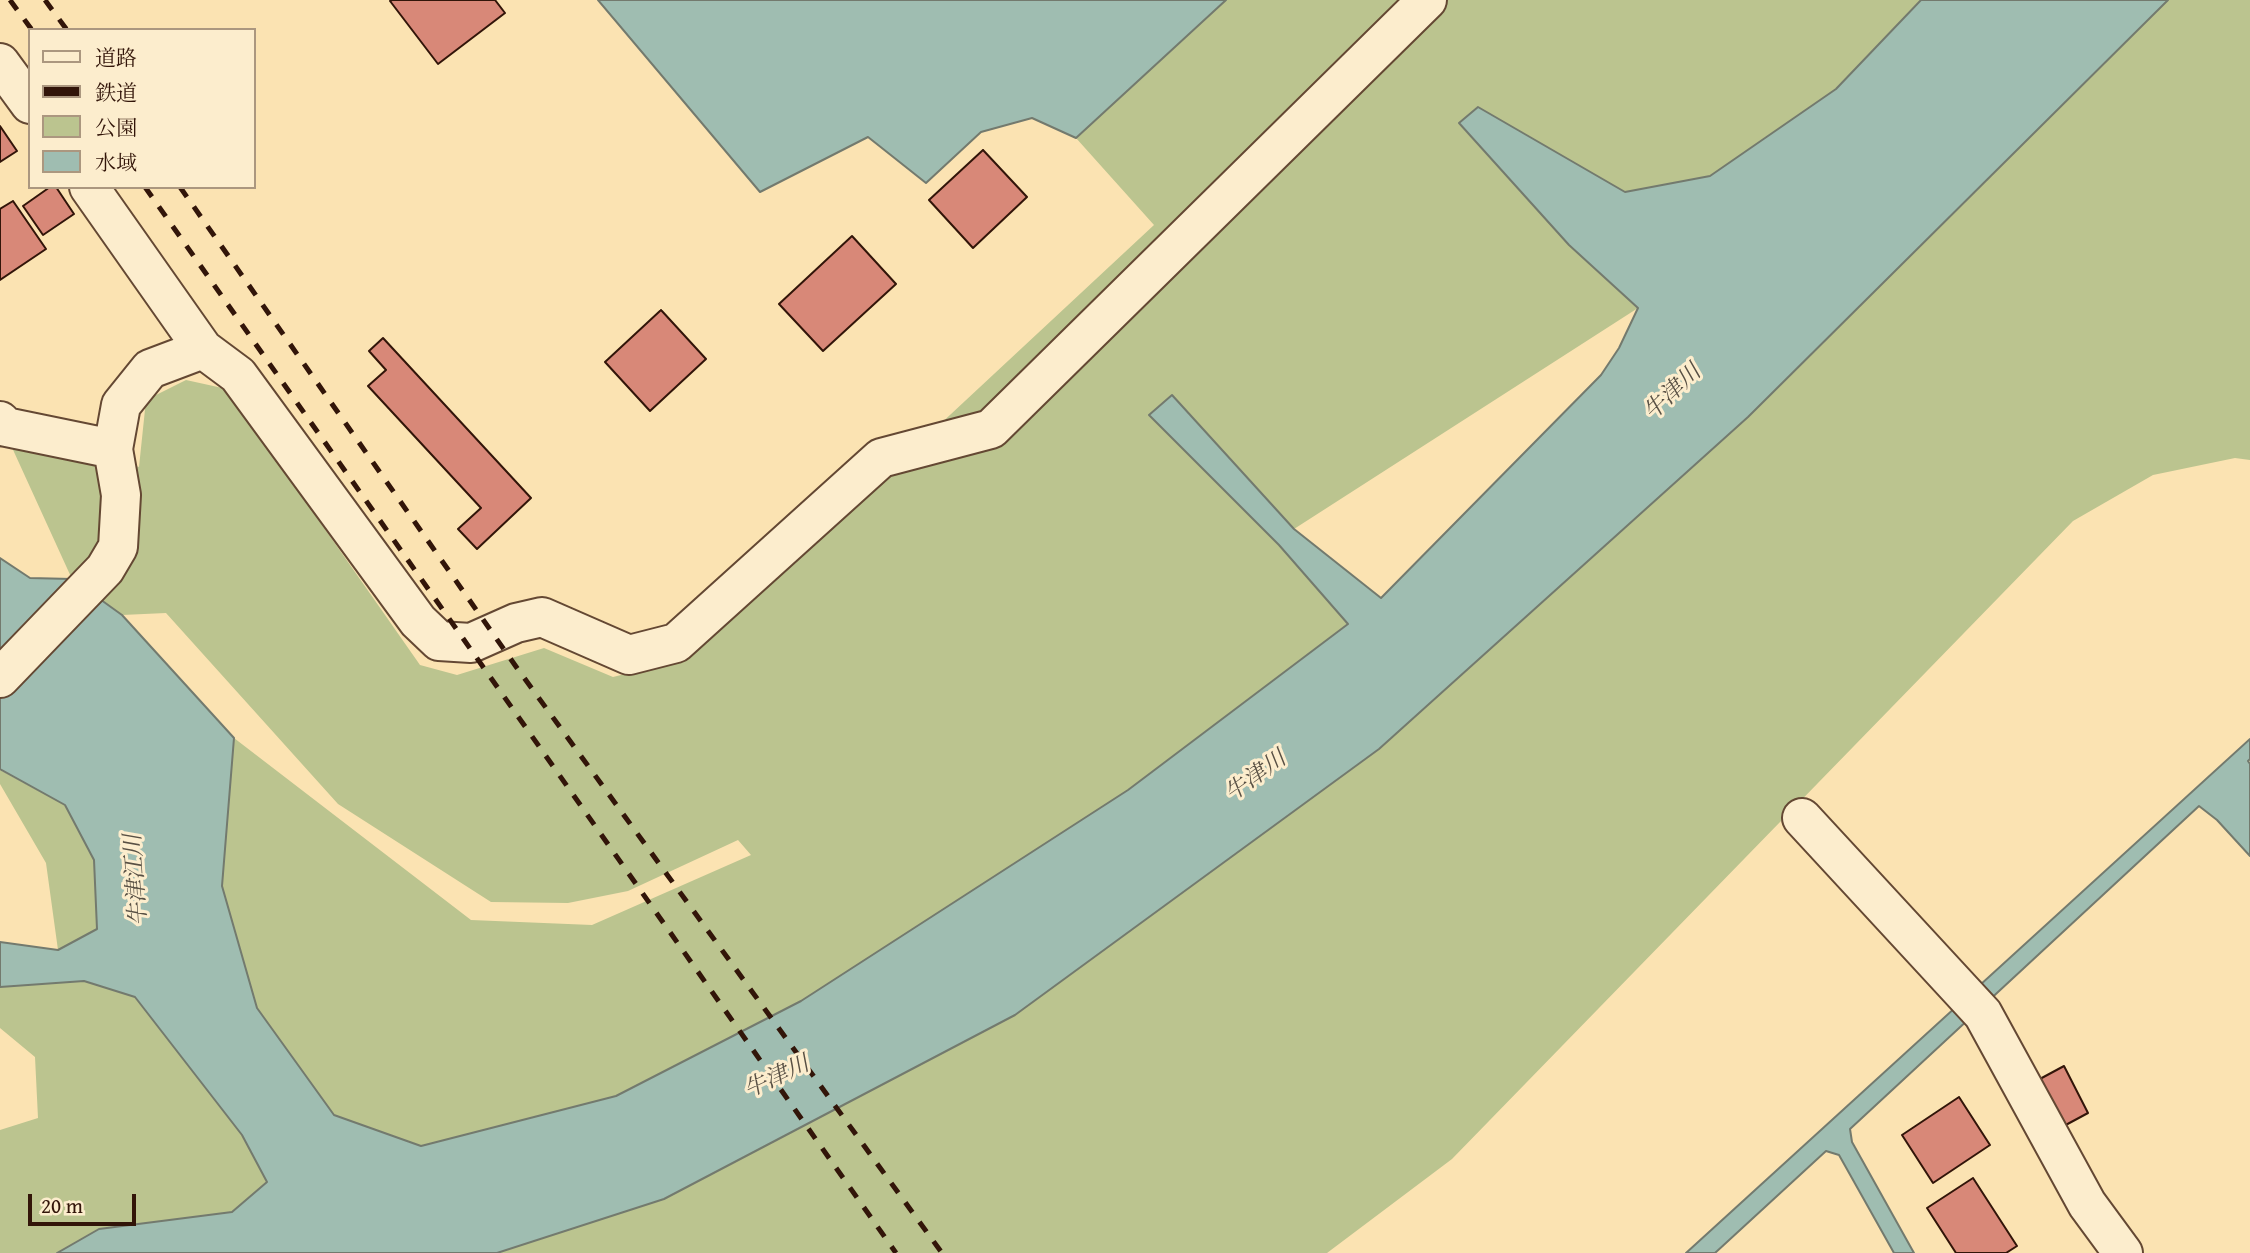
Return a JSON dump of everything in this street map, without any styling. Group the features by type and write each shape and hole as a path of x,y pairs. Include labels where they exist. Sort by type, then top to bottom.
{"street":[{"path":"90,189 203,349 239,374 418,621 439,641 471,643 516,623 542,617 629,654 676,643 881,458 991,429 1427,0"},
{"path":"0,62 28,101"},
{"path":"0,678 105,569 118,547 121,495 113,449 121,405 149,369 203,349"},
{"path":"0,421 6,427 113,449"},
{"path":"1802,818 1973,1003 2087,1204 2123,1253"}],"green space":[{"path":"1226,0 1921,0 1836,89 1710,176 1625,193 1477,107 1459,124 1569,245 1638,308 1294,529 1172,395 1150,415 1279,545 1349,623 1128,790 801,1001 616,1096 421,1146 334,1115 257,1008 222,886 234,738 471,920 592,925 751,855 738,840 628,891 568,903 491,902 338,804 166,613 122,615 72,579 9,441 82,448 139,467 146,400 186,380 227,389 420,665 457,675 544,648 613,677 689,658 1154,225 1076,138"},
{"path":"2168,0 2250,0 2250,460 2235,458 2153,475 2073,521 1452,1159 1327,1253 497,1253 664,1199 1379,749 1748,417"},
{"path":"0,770 65,805 94,860 97,930 58,950 46,863 0,784"},
{"path":"84,981 135,997 242,1135 267,1183 232,1212 99,1229 57,1253 0,1253 0,1130 38,1118 35,1057 0,1028 0,987"}],"water":[{"path":"598,0 1226,0 1076,138 1032,118 981,132 926,183 868,137 760,192"},
{"path":"1921,0 2168,0 1748,417 1379,749 1015,1015 664,1199 497,1253 57,1253 99,1229 232,1212 267,1182 242,1135 135,997 84,981 0,987 0,942 58,950 97,929 94,860 65,805 0,769 0,558 30,578 72,579 122,615 234,738 222,886 257,1008 334,1115 421,1146 616,1096 801,1001 1128,790 1348,624 1279,545 1149,415 1172,395 1294,529 1381,598 1601,375 1619,348 1638,308 1569,245 1459,123 1478,107 1625,192 1710,176 1836,89"},
{"path":"2250,739 2250,856 2217,820 2199,806 1850,1129 1852,1142 1914,1253 1894,1253 1839,1155 1826,1151 1715,1253 1686,1253"}],"building":[{"path":"495,0 505,13 438,64 390,1"},
{"path":"0,126 17,151 0,162"},
{"path":"983,150 1027,197 973,248 929,200"},
{"path":"47,189 57,189 74,214 43,235 23,206"},
{"path":"13,201 46,249 0,280 0,209"},
{"path":"852,236 896,284 823,351 779,304"},
{"path":"661,310 706,359 650,411 605,362"},
{"path":"383,338 531,498 477,549 458,529 481,508 368,386 386,370 369,351"},
{"path":"2064,1066 2088,1113 2062,1127 2038,1080"},
{"path":"1959,1097 1990,1145 1933,1183 1902,1135"},
{"path":"1973,1178 2017,1246 2006,1253 1956,1253 1927,1208"}],"railway":[{"path":"10,0 31,28"},
{"path":"45,0 66,28"},
{"path":"146,189 896,1253"},
{"path":"181,189 517,668 942,1253"}],"water label":[{"name":"牛津川","path":"1673,393"},
{"name":"牛津川","path":"1256,777"},
{"name":"牛津江川","path":"137,880"},
{"name":"牛津川","path":"777,1078"}]}
